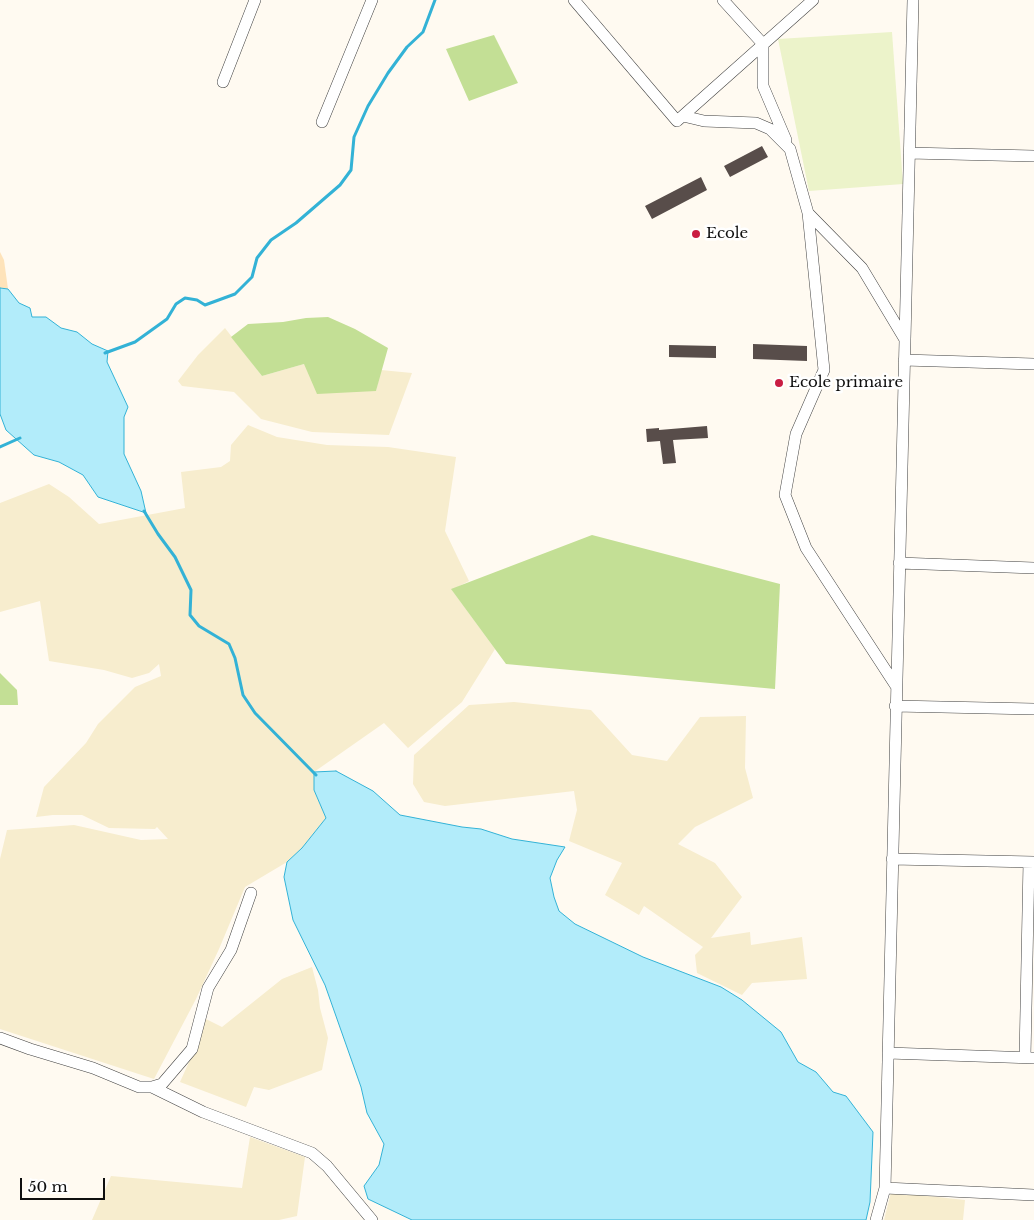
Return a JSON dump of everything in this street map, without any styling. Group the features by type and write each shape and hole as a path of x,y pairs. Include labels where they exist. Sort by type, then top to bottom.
{"street":[{"path":"223,82 255,0"},
{"path":"322,122 372,0"},
{"path":"574,0 677,121 813,0"},
{"path":"723,0 763,44 762,86 775,119 790,149 808,213 824,370 796,434 785,495 806,548 896,686"},
{"path":"876,1220 885,1188 913,0"},
{"path":"683,116 704,121 756,123 770,129 790,149"},
{"path":"909,153 1034,156"},
{"path":"808,213 862,268 904,338"},
{"path":"904,360 1034,364"},
{"path":"899,564 1034,568"},
{"path":"895,706 1034,709"},
{"path":"888,1053 1029,1058 1032,862 892,859"},
{"path":"0,1038 93,1068 139,1087 152,1087 162,1084 192,1049 208,988 231,950 251,893"},
{"path":"152,1087 203,1112 312,1153 327,1166 372,1220"},
{"path":"885,1188 1034,1195"}],"shaded area":[{"path":"225,328 262,376 304,364 376,391 381,370 412,373 389,435 312,432 261,419 234,392 182,386 178,381 198,355"},
{"path":"248,425 277,437 327,445 388,447 456,457 445,531 469,581 452,590 495,649 462,702 408,748 384,723 314,772 314,790 326,818 302,848 287,862 245,887 196,999 154,1079 0,1029 0,859 7,830 74,825 141,840 168,839 157,827 155,829 109,828 82,815 36,817 44,787 86,743 98,724 135,687 161,676 159,664 149,673 132,678 104,670 49,661 40,601 0,612 0,503 49,484 69,497 99,524 185,508 181,472 221,467 230,461 231,445"},
{"path":"514,702 591,710 632,755 667,761 700,717 746,716 745,768 753,798 695,827 678,844 715,863 742,897 711,938 750,932 751,945 802,937 807,979 752,983 742,995 697,973 695,955 703,947 644,906 639,915 605,895 622,863 569,841 577,810 574,791 445,806 424,802 413,784 414,755 469,705"},
{"path":"312,967 328,1038 322,1070 269,1090 254,1087 246,1107 180,1082 193,1053 204,1018 222,1027 282,979"},
{"path":"250,1137 305,1157 297,1216 279,1220 92,1220 111,1176 242,1188"},
{"path":"891,1192 965,1200 963,1220 884,1220"}],"green space":[{"path":"892,32 903,184 809,191 778,39"},
{"path":"494,35 518,83 469,101 446,49"},
{"path":"328,317 355,329 388,348 376,391 317,394 304,364 262,376 231,337 248,324"},
{"path":"592,535 780,584 775,689 506,664 451,589"},
{"path":"0,673 17,690 18,705 0,705"}],"sand":[{"path":"0,252 4,260 8,289 0,288"}],"water":[{"path":"0,288 8,289 19,303 30,308 32,317 46,317 61,328 77,332 92,344 108,351 107,362 128,407 124,417 124,454 141,491 146,513 98,497 83,475 59,462 34,455 6,430 0,414"},
{"path":"336,771 373,791 400,815 481,829 512,839 565,847 557,860 550,878 559,911 575,924 643,957 721,987 742,1000 781,1032 798,1062 816,1072 833,1092 846,1096 873,1132 870,1202 866,1220 412,1220 368,1199 364,1186 379,1165 384,1144 367,1113 361,1087 325,985 293,920 284,877 287,862 302,848 326,818 314,790 314,772"}],"building":[{"path":"762,146 768,157 730,177 724,166"},
{"path":"701,177 707,190 652,219 645,206"},
{"path":"753,344 807,346 807,361 753,359"},
{"path":"669,345 716,346 716,358 669,357"},
{"path":"707,426 708,438 673,440 676,463 663,464 660,441 647,442 646,429 659,428 659,430"}],"waterway":[{"path":"105,353 135,342 167,319 176,304 185,298 197,300 205,305 235,294 252,277 257,258 271,240 296,223 340,185 351,170 354,137 368,106 388,73 407,47 423,32 435,0"},
{"path":"0,447 20,438"},
{"path":"144,511 175,557 191,590 190,615 199,626 229,644 235,658 243,695 255,713 316,775"}],"place":[{"name":"Ecole","path":"696,234"},
{"name":"Ecole primaire","path":"779,383"}]}
